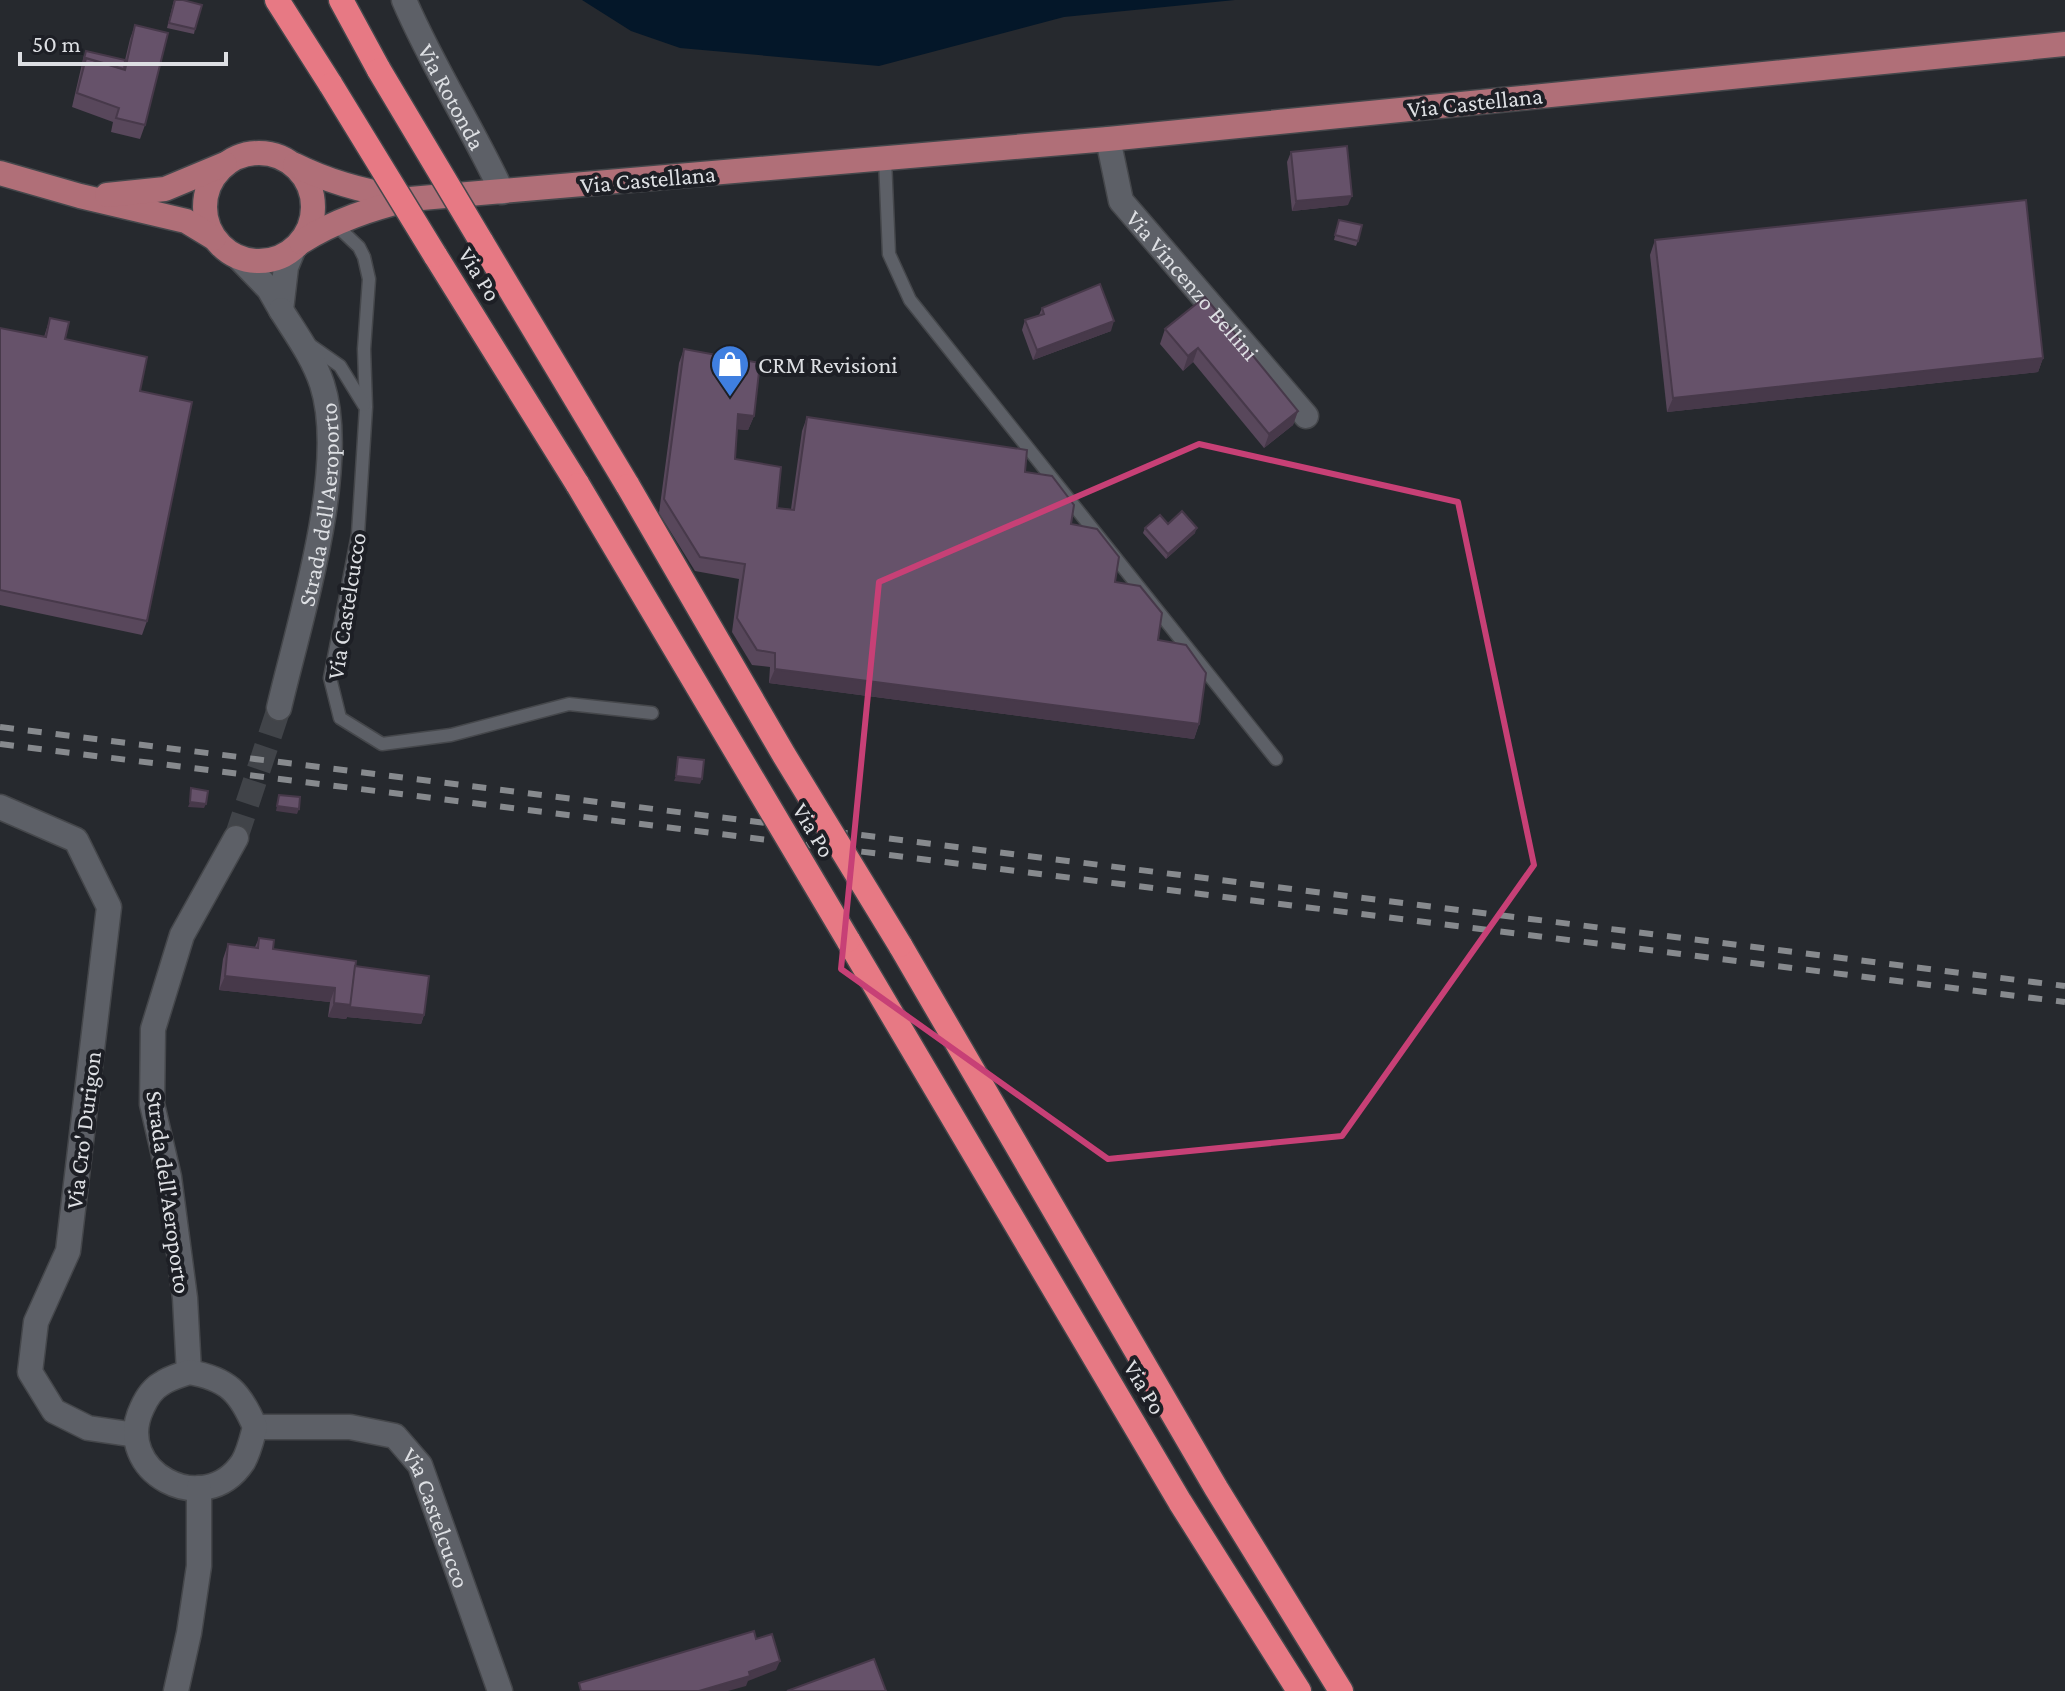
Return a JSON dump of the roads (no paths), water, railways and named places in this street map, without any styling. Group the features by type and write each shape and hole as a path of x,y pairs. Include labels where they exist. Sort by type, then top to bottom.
{"highway":[{"name":"Via Po","path":"277,0 578,485 1180,1502 1299,1691"},
{"name":"Via Po","path":"341,0 379,70 628,486 784,755 900,945 1216,1488 1341,1691"}],"main road":[{"name":"Via Castellana","path":"410,199 1108,139 2065,44"},
{"path":"80,196 165,189 243,155 260,152 277,155 323,179 361,191 410,199"},
{"path":"214,238 207,223 207,191 215,175 227,163"},
{"path":"292,163 304,177 313,199 310,227 297,246"},
{"path":"0,173 175,218 214,238 239,258 255,261 271,260 326,226 361,212 410,199"}],"street":[{"name":"Via Rotonda","path":"404,0 502,192"},
{"name":"Via Vincenzo Bellini","path":"1108,139 1121,201 1306,416"},
{"path":"281,310 286,267 297,246"},
{"name":"Strada dell'Aeroporto","path":"239,258 269,289 313,360 329,410 330,466 314,559 279,708"},
{"name":"Via Cro' Durigon","path":"0,807 76,840 109,907 68,1251 36,1322 30,1372 54,1411 88,1428 136,1435"},
{"name":"Strada dell'Aeroporto","path":"189,1372 185,1298 169,1177 152,1104 153,1029 182,935 236,838"},
{"path":"189,1372 218,1379 235,1390 255,1427 244,1460 232,1474 217,1484 199,1488 172,1484 150,1469 136,1435 138,1415 147,1397 161,1384 189,1372"},
{"name":"Via Castelcucco","path":"255,1427 350,1427 395,1436 420,1465 500,1691"},
{"path":"176,1691 199,1566 199,1488"}],"lane":[{"path":"885,159 889,254 910,300 1276,759"},
{"name":"Via Castelcucco","path":"326,226 340,229 350,236 364,257 369,279 364,349 366,407 358,534 330,678 340,718 382,744 451,735 569,704 652,713"},
{"path":"297,335 340,366 366,407"}],"water":[{"path":"582,0 1235,0 1064,17 879,66 680,48 631,31"}],"tunnel":[{"path":"236,838 279,708"}],"railway":[{"path":"0,727 2065,986"},
{"path":"0,744 2065,1002"}],"place":[{"name":"CRM Revisioni","path":"730,398"}]}
